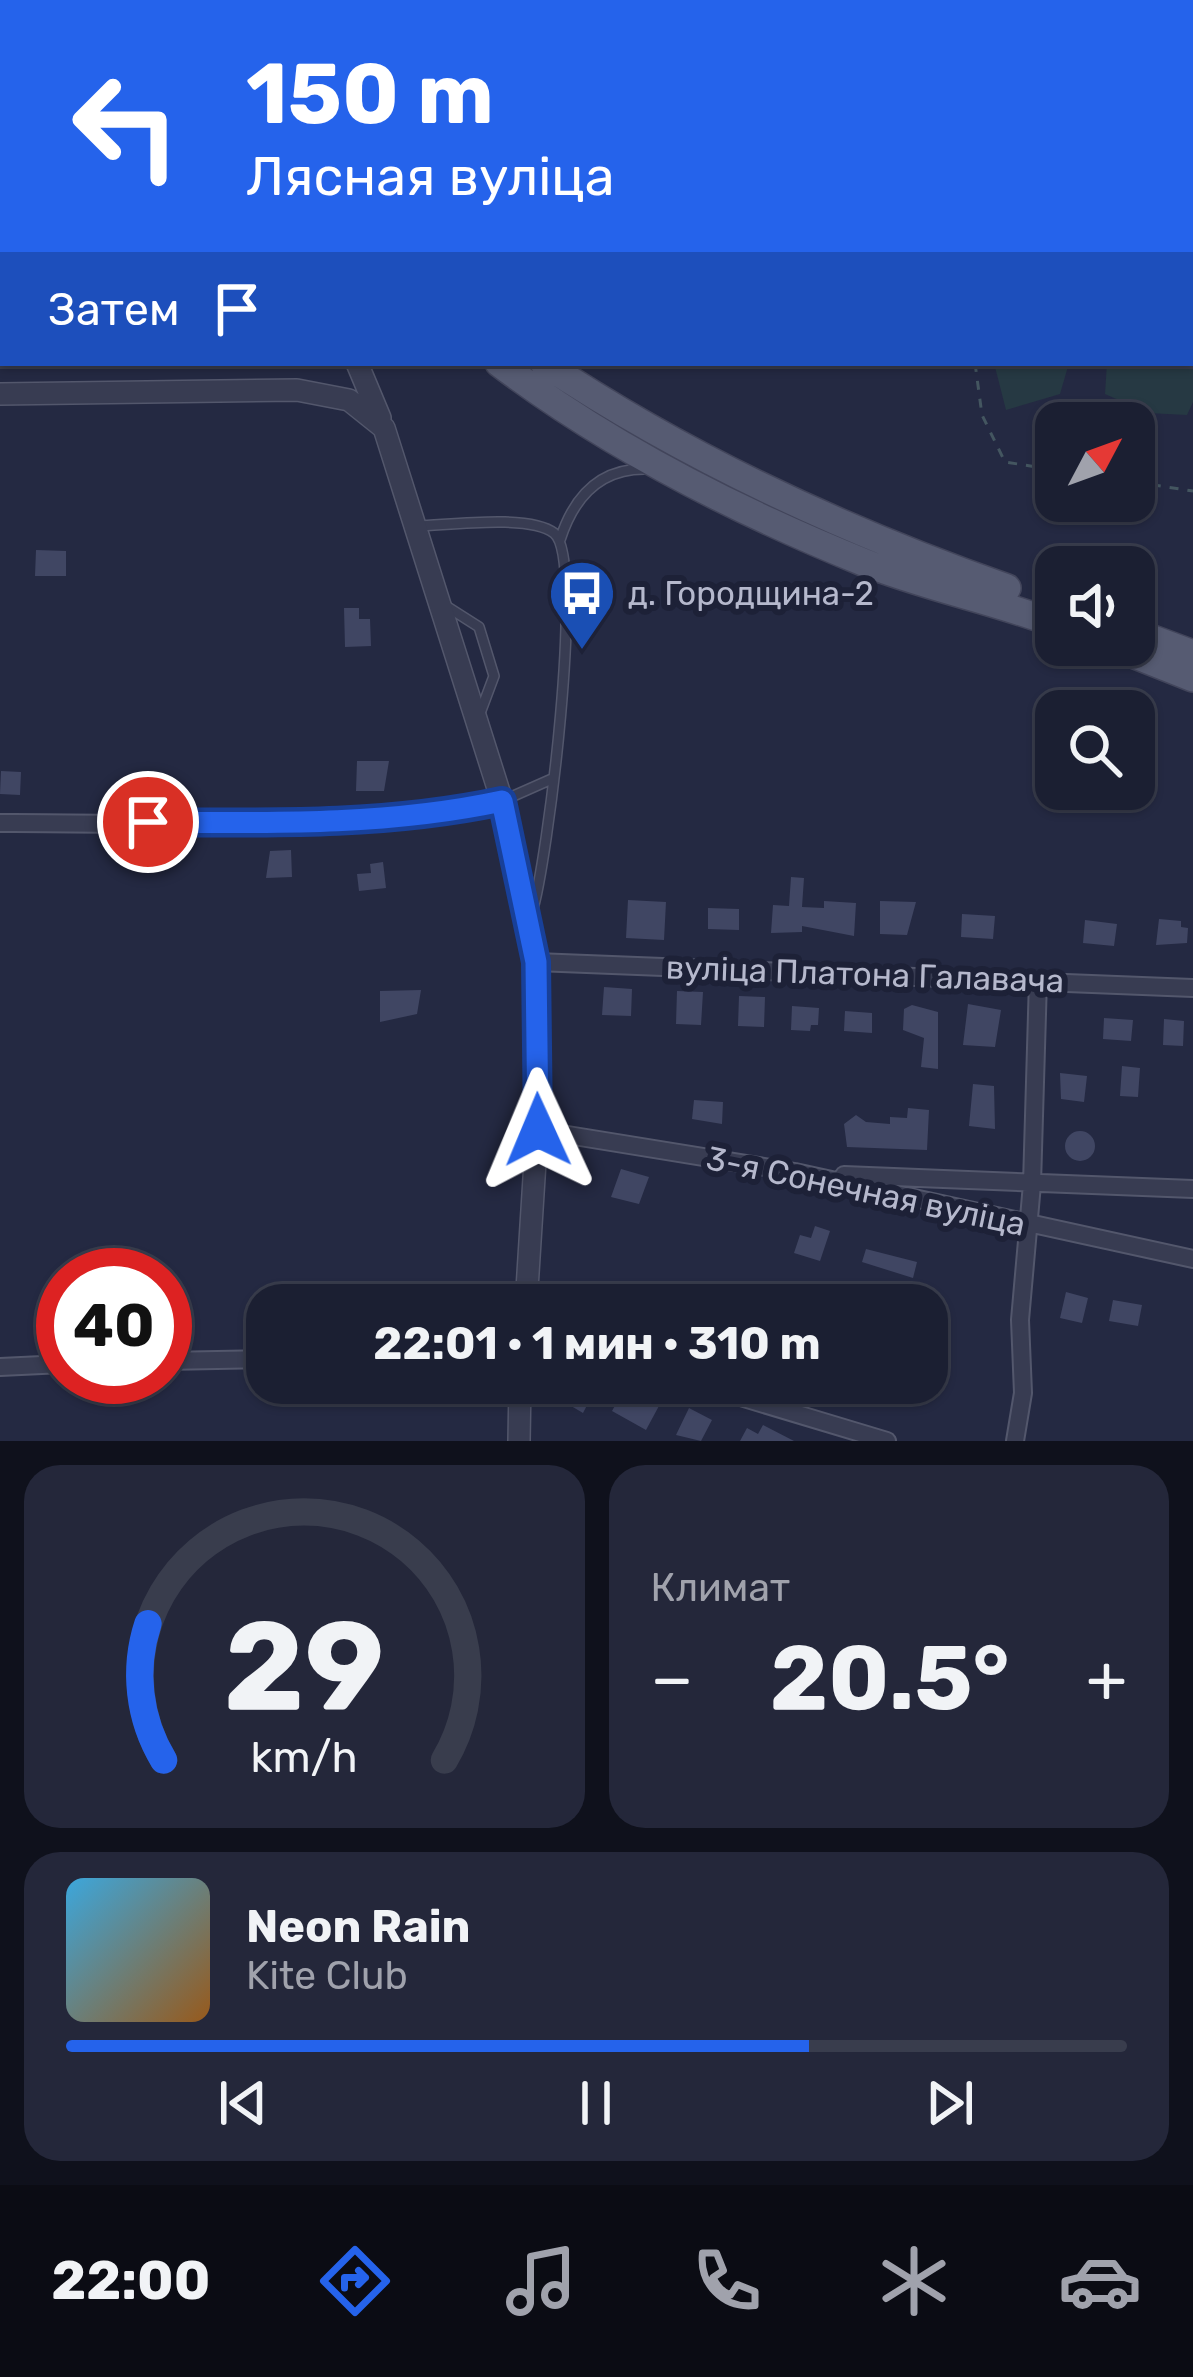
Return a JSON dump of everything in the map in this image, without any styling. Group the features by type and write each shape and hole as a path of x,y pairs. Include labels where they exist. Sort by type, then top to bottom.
{"main road":[{"path":"505,366 754,514 867,563 1035,617"},
{"path":"549,366 758,486 872,541 1035,598"},
{"path":"1155,640 1193,654"},
{"path":"1155,663 1193,678"}],"street":[{"path":"358,366 417,526 502,801 536,962 538,1130 527,1284"},
{"path":"0,394 298,390 350,400 384,428"},
{"path":"0,823 332,821 449,812 502,801"},
{"name":"вуліца Платона Галавача","path":"536,962 1193,988"},
{"path":"1015,1441 1023,1393 1020,1307 1032,1184 1038,980"},
{"name":"3-я Сонечная вуліца","path":"538,1130 795,1172 1193,1258"},
{"path":"795,1172 1193,1190"},
{"path":"192,1360 246,1359"},
{"path":"0,1366 36,1365"},
{"path":"519,1441 520,1404"},
{"path":"764,1404 887,1441"}],"lane":[{"path":"560,540 571,507 612,474 640,468 689,478"},
{"path":"417,526 520,523 551,530 560,540 566,562 554,778 544,875 528,922"},
{"path":"502,801 554,778"}],"path":[{"path":"975,366 982,415 1005,462 1035,467"},
{"path":"1155,485 1193,491"}],"shaded area":[{"path":"995,366 1068,366 1060,394 1006,410"},
{"path":"1107,366 1193,366 1193,402 1187,415 1155,413 1155,402 1123,402 1105,394"}],"building":[{"path":"36,550 66,551 66,576 35,576"},
{"path":"344,608 359,608 359,619 370,619 371,646 345,647"},
{"path":"357,761 389,761 384,791 356,791"},
{"path":"1,771 21,772 20,795 0,794"},
{"path":"291,850 292,877 266,878 270,851"},
{"path":"383,862 386,888 359,891 357,874 371,873 370,864"},
{"path":"791,877 804,878 802,907 824,908 824,901 856,903 854,936 802,926 802,932 771,933 773,905 789,906"},
{"path":"628,900 666,902 664,940 626,938"},
{"path":"880,901 916,902 907,935 880,934"},
{"path":"708,908 739,909 739,930 708,929"},
{"path":"962,914 995,916 993,939 961,937"},
{"path":"1159,919 1181,921 1181,927 1188,928 1187,943 1156,945"},
{"path":"1085,920 1117,924 1114,946 1083,943"},
{"path":"604,987 632,989 631,1016 602,1015"},
{"path":"421,990 417,1014 380,1022 380,991"},
{"path":"677,991 703,992 701,1025 676,1024"},
{"path":"739,996 765,997 764,1027 738,1026"},
{"path":"968,1004 1001,1010 995,1047 963,1045"},
{"path":"912,1005 938,1012 938,1069 921,1067 924,1038 903,1030 904,1009"},
{"path":"792,1006 819,1008 818,1025 811,1025 810,1031 791,1030"},
{"path":"845,1011 872,1013 872,1033 844,1031"},
{"path":"1104,1018 1133,1020 1131,1041 1103,1039"},
{"path":"1164,1019 1184,1021 1183,1046 1163,1045"},
{"path":"1122,1066 1140,1068 1138,1097 1120,1096"},
{"path":"1060,1073 1087,1076 1084,1102 1061,1099"},
{"path":"973,1084 994,1086 995,1129 969,1126"},
{"path":"694,1100 723,1102 722,1124 692,1119"},
{"path":"908,1108 929,1110 927,1150 847,1147 844,1124 856,1115 866,1122 890,1124 890,1117 907,1118"},
{"path":"1080,1131 1091,1135 1095,1146 1091,1157 1080,1161 1069,1157 1065,1146 1069,1135"},
{"path":"621,1169 649,1177 639,1204 611,1197"},
{"path":"815,1226 830,1231 820,1261 794,1253 800,1235 811,1238"},
{"path":"866,1249 917,1262 913,1278 862,1262"},
{"path":"1066,1292 1088,1298 1082,1323 1060,1318"},
{"path":"1113,1300 1142,1305 1138,1326 1109,1321"},
{"path":"616,1404 660,1404 646,1430 612,1411"},
{"path":"689,1408 712,1420 701,1441 676,1435"},
{"path":"763,1425 794,1441 740,1441 747,1428 758,1434"}],"place":[{"name":"д. Городщина-2","path":"582,652"}],"route":[{"path":"148,822 332,821 449,812 502,801 536,962 538,1130"}]}
